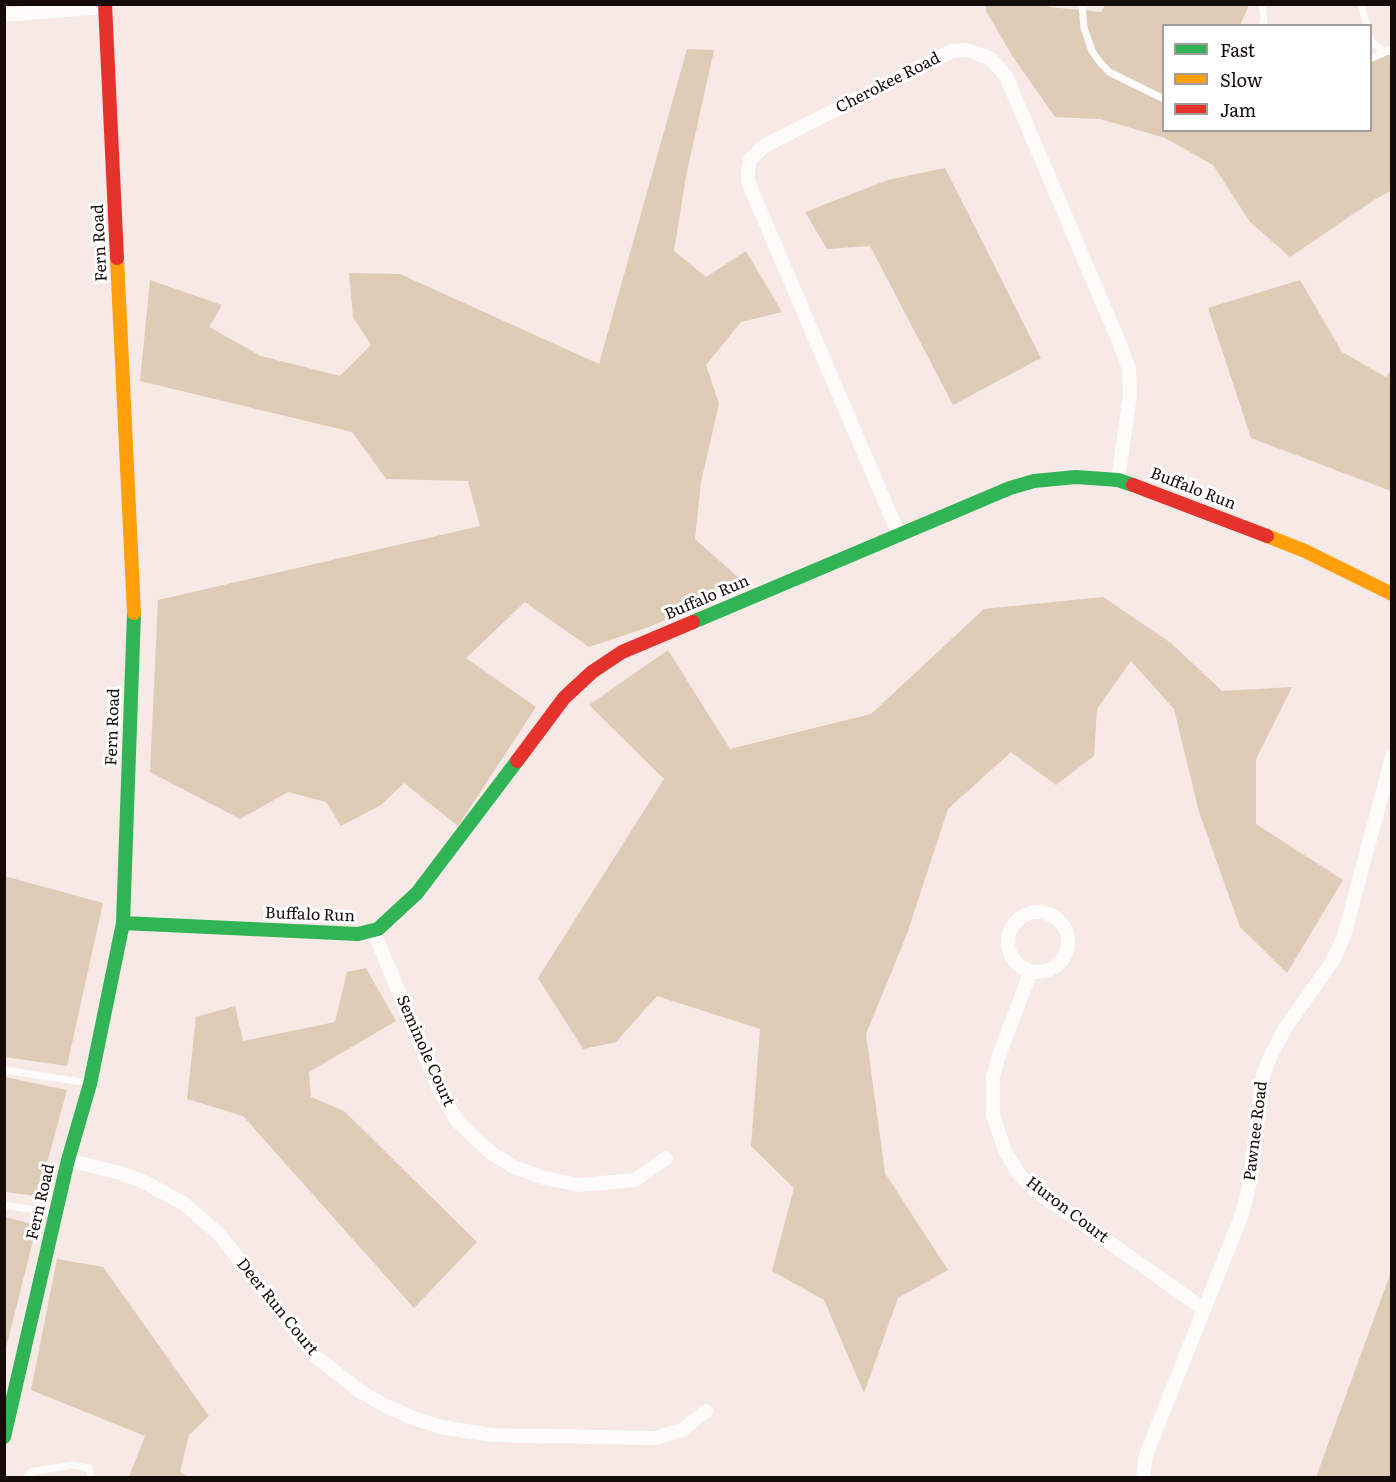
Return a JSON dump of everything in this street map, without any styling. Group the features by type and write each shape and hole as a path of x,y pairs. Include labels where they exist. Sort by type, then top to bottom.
{"street":[{"path":"4,15 105,6"},
{"name":"Fern Road","path":"4,1437 68,1160 90,1084 123,923 134,603 105,6"},
{"name":"Cherokee Road","path":"899,535 751,189 748,170 750,160 764,146 952,51 967,50 990,58 1006,76 1119,342 1129,369 1130,394 1118,480"},
{"name":"Buffalo Run","path":"123,923 358,934 378,929 417,893 564,698 592,672 622,652 1010,488 1034,481 1076,477 1118,480 1148,489 1305,551 1392,594"},
{"name":"Pawnee Road","path":"1143,1478 1146,1455 1242,1214 1249,1187 1263,1075 1286,1027 1332,962 1344,936 1392,757"},
{"path":"1029,914 1047,914 1058,920 1064,928 1067,946 1063,958 1052,968 1031,971 1022,968 1010,954 1009,932 1020,918 1029,914"},
{"name":"Seminole Court","path":"373,930 441,1094 458,1122 491,1153 514,1167 544,1178 580,1185 635,1180 666,1158"},
{"name":"Huron Court","path":"1031,971 993,1077 993,1115 1005,1151 1018,1173 1036,1191 1204,1309"},
{"name":"Deer Run Court","path":"68,1160 142,1181 183,1203 219,1234 315,1356 361,1392 413,1418 441,1427 491,1435 656,1438 682,1430 706,1411"}],"lane":[{"path":"1082,4 1084,28 1092,51 1099,61 1109,72 1162,98"},
{"path":"1262,4 1263,24"},
{"path":"1361,4 1366,24"},
{"path":"1372,40 1388,50 1372,58"},
{"path":"4,1070 90,1084"},
{"path":"4,1204 56,1213"},
{"path":"26,1478 31,1472 72,1465 89,1468 91,1478"}],"shaded area":[{"path":"986,5 1048,5 1049,7 1101,12 1105,5 1249,5 1240,24 1162,24 1162,132 1372,132 1372,56 1391,55 1391,191 1290,257 1250,222 1213,165 1165,138 1100,119 1055,117 1013,57 986,11"},
{"path":"687,49 714,50 686,176 674,251 706,277 746,251 782,312 741,322 706,365 719,404 701,482 695,539 748,586 646,628 589,647 525,602 466,658 536,707 458,826 404,783 381,805 341,826 326,802 288,792 240,819 150,772 158,600 480,526 468,481 386,479 352,432 140,381 150,280 222,305 209,327 261,356 340,376 371,345 353,317 349,273 400,274 599,364"},
{"path":"945,168 1041,358 953,405 870,246 827,249 805,212 888,180"},
{"path":"1300,280 1342,352 1386,377 1391,370 1391,491 1251,438 1208,308"},
{"path":"1103,597 1171,643 1222,691 1292,687 1256,759 1256,824 1343,880 1287,973 1240,927 1199,812 1174,709 1131,661 1097,709 1094,756 1056,785 1011,752 948,809 907,934 866,1034 885,1173 948,1270 898,1298 864,1393 824,1300 772,1271 794,1188 751,1146 760,1029 657,996 616,1042 583,1049 538,978 664,779 589,705 668,650 730,749 871,714 984,609"},
{"path":"4,876 103,903 67,1066 5,1057"},
{"path":"366,968 396,1021 309,1072 311,1097 344,1111 477,1242 414,1308 243,1116 187,1099 196,1017 235,1006 243,1041 335,1022 347,972"},
{"path":"5,1077 67,1090 38,1196 5,1192"},
{"path":"4,1217 37,1225 5,1352"},
{"path":"57,1259 103,1267 209,1416 189,1435 180,1472 188,1477 129,1477 145,1436 31,1390"},
{"path":"1391,1272 1391,1477 1316,1477"}],"traffic: fast":[{"path":"693,622 1010,488 1034,481 1076,477 1118,480 1133,485"},
{"path":"4,1437 68,1160 90,1084 123,923 134,613"},
{"path":"123,923 358,934 378,929 417,893 517,761"}],"traffic: slow":[{"path":"117,258 134,613"},
{"path":"1267,536 1305,551 1392,594"}],"traffic: jam":[{"path":"105,4 117,258"},
{"path":"1133,485 1267,536"},
{"path":"517,761 564,698 592,672 622,652 693,622"}]}
